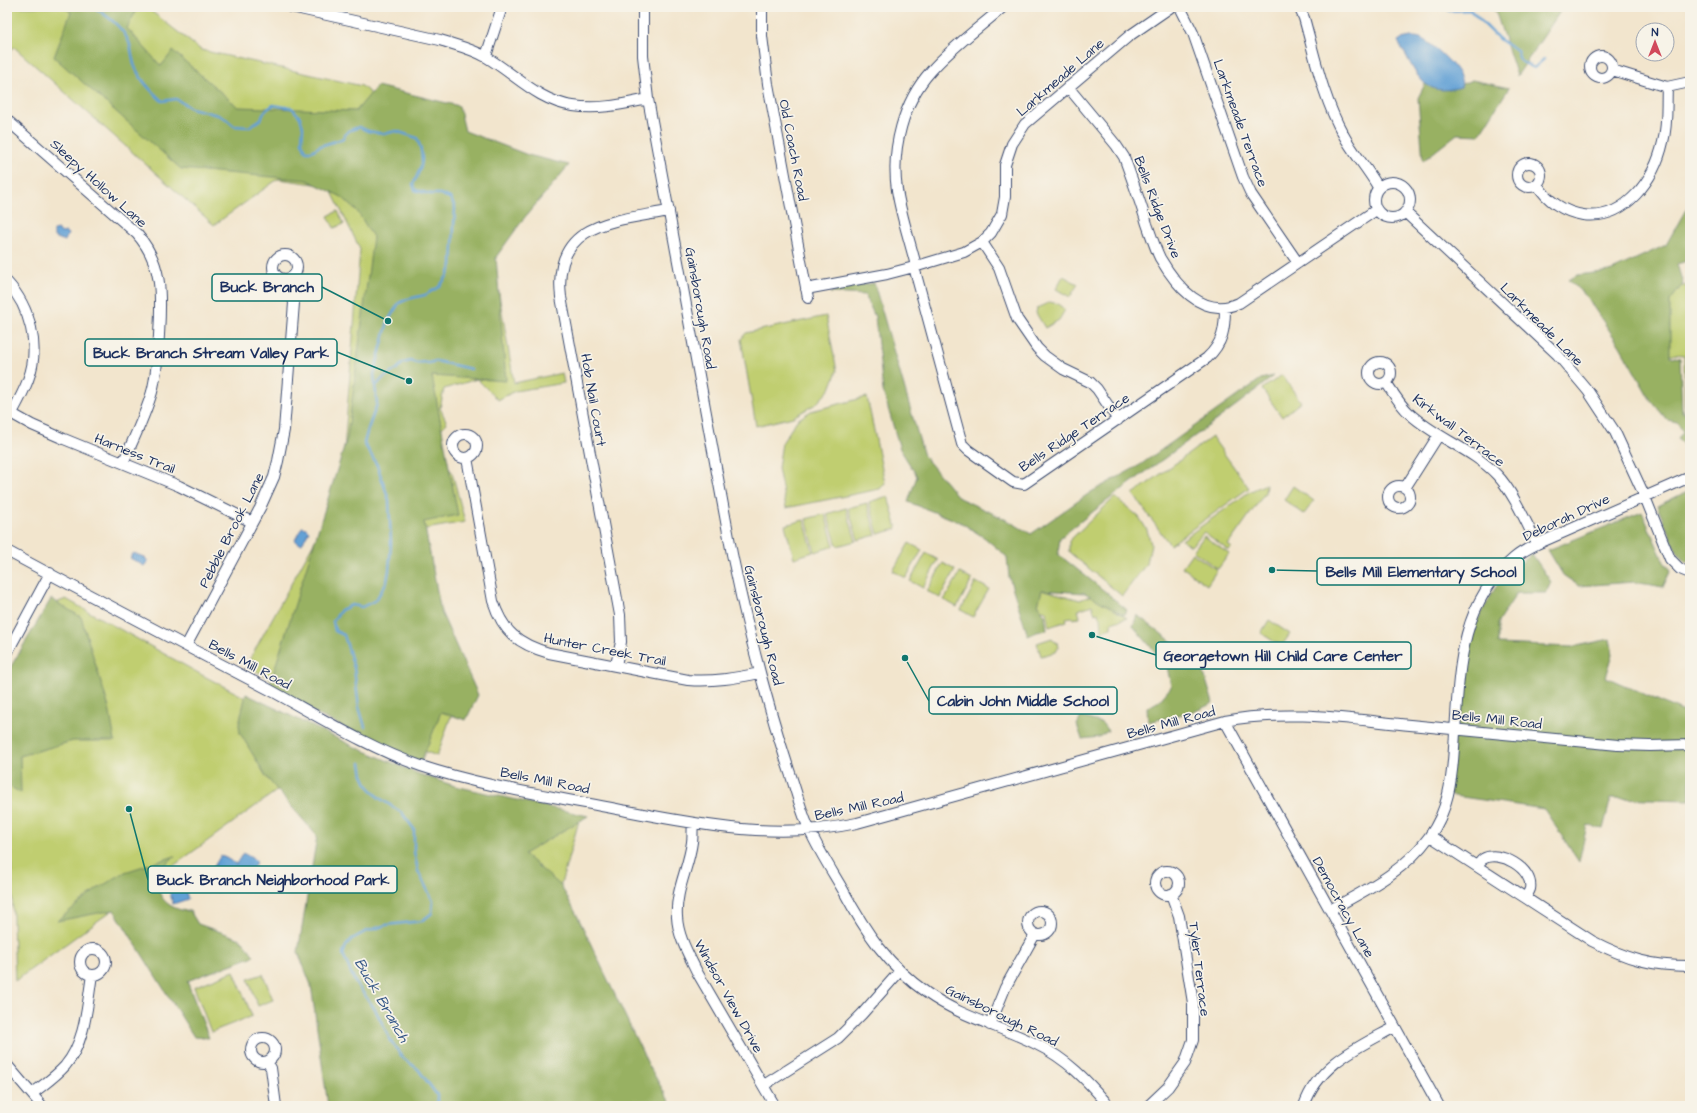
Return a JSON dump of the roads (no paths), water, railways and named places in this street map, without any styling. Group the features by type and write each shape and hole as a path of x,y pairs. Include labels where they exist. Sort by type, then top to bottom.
{"street":[{"path":"291,7 440,40 486,56 539,94 554,101 571,106 598,108 648,99"},
{"path":"486,56 502,7"},
{"name":"Gainsborough Road","path":"643,7 644,56 648,99 732,554 760,672 780,741 809,830 858,918 884,955 900,971 929,995 967,1017 1037,1044 1067,1064 1084,1078 1109,1106"},
{"name":"Old Coach Road","path":"762,7 762,36 768,84 807,294"},
{"name":"Bells Ridge Terrace","path":"1003,7 951,50 930,72 916,93 902,123 897,149 896,177 898,197 960,440 968,450 1013,482 1024,484 1207,358 1215,350 1223,336 1225,326 1225,308"},
{"name":"Larkmeade Lane","path":"807,294 915,267 964,252 982,242 991,233 1002,214 1005,197 1005,165 1018,134 1034,116 1128,36 1171,7"},
{"name":"Larkmeade Terrace","path":"1180,7 1194,33 1251,194 1298,263"},
{"path":"1300,7 1332,112 1343,134 1378,187"},
{"path":"1612,70 1667,87 1690,82"},
{"path":"1537,184 1543,194 1557,205 1578,214 1589,216 1600,215 1611,212 1629,202 1640,190 1660,153 1665,129 1667,87"},
{"name":"Bells Ridge Drive","path":"1068,88 1116,145 1124,157 1160,257 1172,276 1191,297 1199,303 1217,308 1225,308"},
{"name":"Sleepy Hollow Lane","path":"7,120 136,234 147,248 158,272 160,299 156,373 147,405 123,463"},
{"path":"1388,182 1394,182 1404,187 1408,191 1410,202 1405,212 1400,216 1390,218 1384,217 1376,210 1373,198 1378,187 1388,182"},
{"path":"1225,308 1240,303 1376,210"},
{"name":"Hob Nail Court","path":"616,665 621,642 620,615 561,297 560,274 563,262 571,246 589,230 605,223 669,211"},
{"name":"Larkmeade Lane","path":"1405,212 1562,360 1588,391 1615,432 1645,497 1670,559 1680,569 1690,573"},
{"path":"982,242 999,268 1017,319 1037,348 1063,369 1090,382 1098,389 1118,420"},
{"name":"Pebble Brook Lane","path":"186,646 252,522 274,477 282,445 294,303 288,279"},
{"path":"7,282 18,296 28,317 32,332 33,348 29,379 10,412"},
{"name":"Kirkwall Terrace","path":"1386,382 1409,414 1438,436 1480,460 1498,476 1516,502 1537,544"},
{"name":"Harness Trail","path":"10,412 32,425 185,489 252,522"},
{"path":"1405,488 1438,436"},
{"name":"Hunter Creek Trail","path":"467,458 496,613 502,623 518,640 531,648 688,680 707,681 735,679 760,672"},
{"name":"Deborah Drive","path":"1330,910 1385,879 1417,853 1430,836 1448,794 1452,774 1463,647 1473,613 1485,589 1497,574 1514,558 1537,544 1690,477"},
{"name":"Bells Mill Road","path":"7,551 359,738 420,765 478,781 693,823 742,830 831,829 871,820 1225,722 1264,716 1305,715 1618,745 1690,745"},
{"path":"7,653 50,573"},
{"name":"Democracy Lane","path":"1225,722 1439,1106"},
{"name":"Windsor View Drive","path":"693,823 692,842 678,899 677,918 680,934 697,972 775,1106"},
{"path":"1430,836 1592,941 1620,954 1656,965 1690,966"},
{"path":"1477,866 1484,858 1494,857 1506,858 1520,866 1528,876 1530,888 1526,898"},
{"name":"Tyler Terrace","path":"1148,1106 1168,1087 1185,1063 1193,1040 1193,1003 1179,916 1171,894"},
{"path":"990,1025 1005,988 1035,934"},
{"path":"764,1086 838,1038 862,1014 900,971"},
{"path":"32,1094 54,1077 66,1064 74,1052 85,1020 92,975"},
{"path":"1304,1106 1318,1082 1332,1064 1341,1057 1395,1027"},
{"path":"267,1062 271,1068 276,1106"},
{"path":"7,1065 42,1106"}],"water":[{"path":"1411,37 1419,38 1425,41 1447,59 1459,74 1461,87 1441,90 1427,85 1422,80 1398,41"},
{"path":"57,229 62,233 66,232 68,234 65,241 54,237 54,230"},
{"path":"302,527 309,531 302,544 295,540"},
{"path":"133,553 144,557 148,561 144,566 130,558"},
{"path":"243,853 257,861 241,888 225,879 218,892 204,883 221,855 236,864"},
{"path":"183,881 188,899 173,904 168,886"}],"waterway":[{"name":"Buck Branch","path":"94,7 123,31 129,42 137,72 147,86 162,101 176,99 191,108 218,115 226,119 234,126 249,127 261,119 265,111 273,105 292,108 300,117 303,127 302,142 306,151 312,151 320,146 342,139 348,131 359,127 368,131 384,134 396,131 417,138 420,145 422,162 413,184 415,190 430,194 440,194 450,198 455,207 452,265 448,275 439,287 425,295 399,303 388,321 374,374 377,404 364,443 377,465 389,500 391,543 389,570 387,581 376,600 362,607 352,605 341,610 333,621 335,631 344,635 354,668 359,707 365,727"},
{"path":"1446,7 1449,11 1470,10 1500,40 1517,50 1520,61 1534,68 1544,59"},
{"path":"375,387 383,378 403,363 411,361 417,363 429,363 436,361 471,369"},
{"name":"Buck Branch","path":"361,763 363,775 368,786 378,797 402,813 414,829 414,851 418,871 433,901 432,913 422,921 386,925 365,932 352,939 346,946 343,954 355,982 375,1009 391,1041 403,1058 418,1069 437,1095 437,1106"}],"place":[{"name":"Buck Branch","path":"388,321"},
{"name":"Buck Branch Stream Valley Park","path":"409,381"},
{"name":"Bells Mill Elementary School","path":"1272,570"},
{"name":"Georgetown Hill Child Care Center","path":"1092,635"},
{"name":"Cabin John Middle School","path":"905,658"},
{"name":"Buck Branch Neighborhood Park","path":"129,809"}]}
